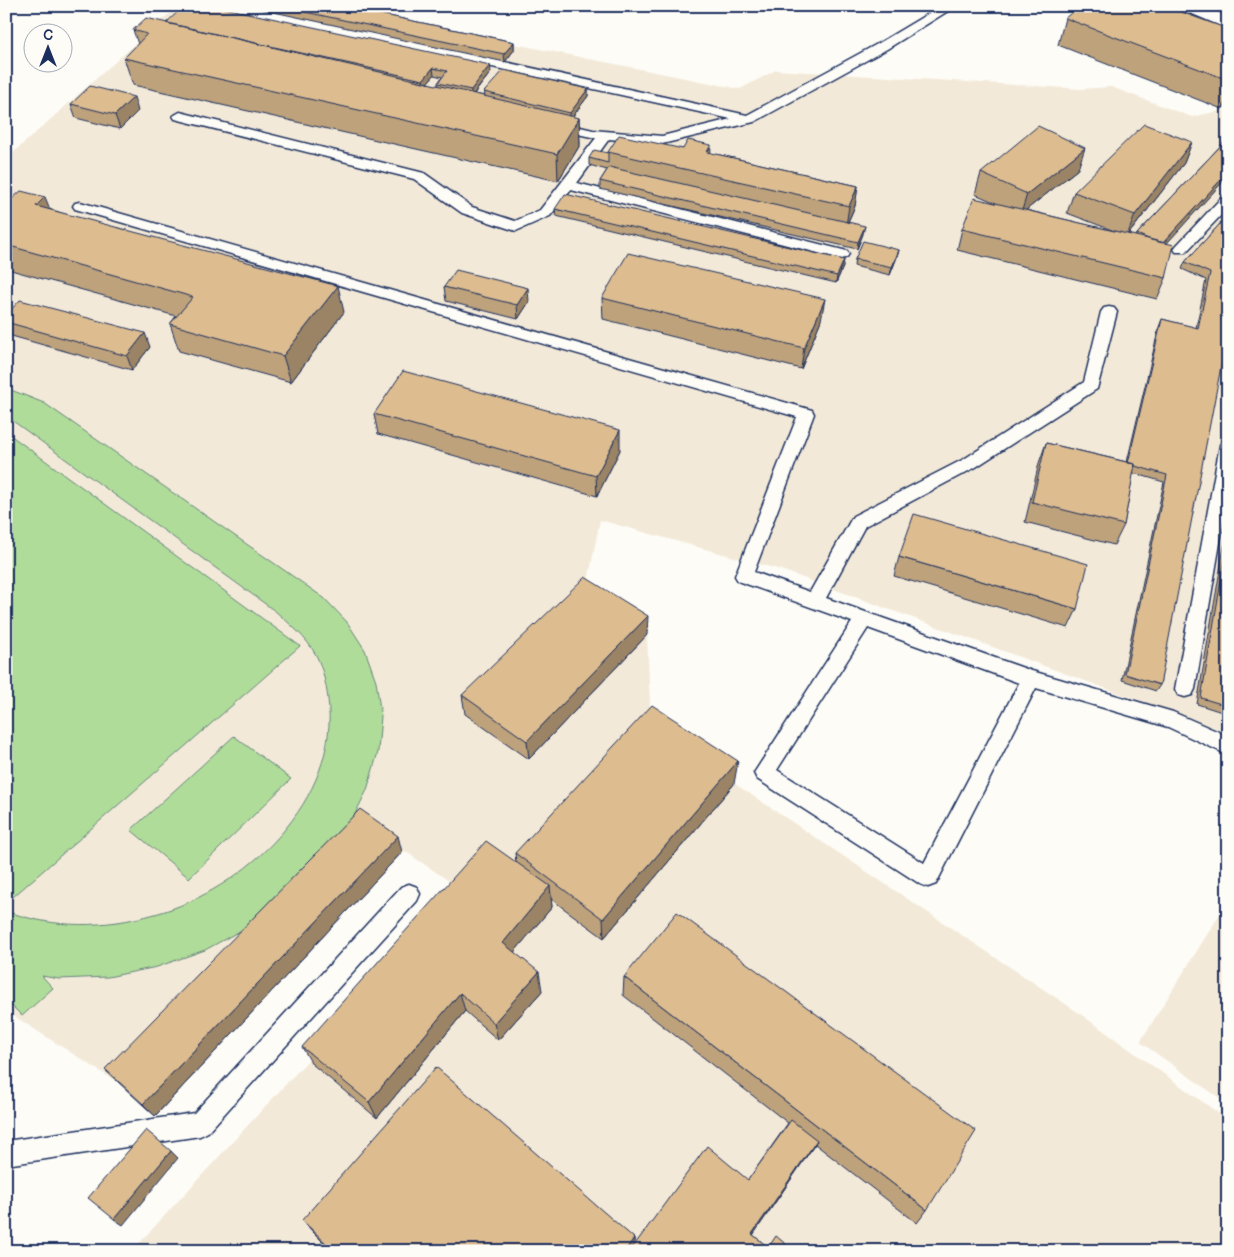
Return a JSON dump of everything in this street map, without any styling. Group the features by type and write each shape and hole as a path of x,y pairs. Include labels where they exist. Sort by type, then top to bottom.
{"street":[{"path":"1189,6 1228,24"}],"lane":[{"path":"231,6 749,119"},
{"path":"545,123 604,135 662,140 749,119 883,46 950,6"},
{"path":"180,116 418,176 467,210 516,226 545,213 604,135"},
{"path":"568,185 842,254"},
{"path":"1181,248 1228,198"},
{"path":"80,206 806,414 744,576 1031,679 1172,720 1228,746"},
{"path":"814,602 859,521 970,463 1091,386 1109,312"},
{"path":"1185,689 1228,445"},
{"path":"864,619 764,773 928,876 1031,679"},
{"path":"6,1153 200,1124 409,894"}],"shaded area":[{"path":"178,6 325,6 740,89 776,70 1081,89 1111,87 1192,117 1228,109 1228,733 781,570 600,520 585,596 647,635 651,728 1079,1013 1228,1120 1228,1251 132,1251 464,891 366,825 117,1082 6,1011 6,159"},
{"path":"1228,901 1228,1104 1140,1042"}],"green space":[{"path":"6,388 44,403 324,598 347,622 365,650 376,681 381,716 378,752 367,790 348,828 249,926 205,950 157,967 108,977 59,979 42,976 53,988 22,1016 6,1000 6,911 24,917 61,924 118,922 155,914 189,902 222,884 253,862 280,835 303,805 319,771 328,736 328,699 324,677 316,655 297,631 275,611 6,416"},
{"path":"6,432 300,646 13,897 6,891"},
{"path":"234,736 291,779 189,878 131,830"}],"building":[{"path":"184,6 215,6 490,65 471,90 438,83 447,71 433,68 423,80 166,23"},
{"path":"277,6 341,6 514,42 504,54"},
{"path":"1080,6 1165,6 1228,29 1228,80 1065,18"},
{"path":"146,18 579,118 557,154 124,58 147,34 133,30"},
{"path":"504,70 588,89 570,113 484,92"},
{"path":"90,86 134,97 115,115 71,104"},
{"path":"1144,124 1192,142 1135,215 1074,192"},
{"path":"1038,126 1085,148 1027,194 981,173"},
{"path":"619,135 683,149 688,140 711,145 707,152 858,186 849,206 608,152"},
{"path":"1228,138 1228,172 1163,243 1137,234"},
{"path":"594,150 608,153 608,163 589,158"},
{"path":"609,167 865,226 858,242 600,181"},
{"path":"21,191 45,197 36,206 338,286 283,356 170,324 193,297 6,245 6,204"},
{"path":"565,194 844,260 837,276 555,209"},
{"path":"974,198 1174,245 1166,278 962,229"},
{"path":"1228,215 1228,330 1160,685 1125,674 1167,475 1128,463 1162,319 1198,328 1210,273 1185,262"},
{"path":"863,241 899,250 892,267 855,259"},
{"path":"628,253 825,299 804,348 602,298"},
{"path":"456,270 528,288 517,305 444,287"},
{"path":"20,300 145,333 127,356 6,322 6,315"},
{"path":"403,371 620,430 596,476 374,414"},
{"path":"1046,443 1135,464 1124,525 1032,502"},
{"path":"914,514 1088,564 1077,609 899,557"},
{"path":"1228,540 1228,706 1201,698"},
{"path":"585,577 648,616 527,741 462,695"},
{"path":"652,705 738,761 603,919 515,853"},
{"path":"360,809 398,836 143,1104 105,1069"},
{"path":"486,841 550,886 503,943 539,972 494,1023 460,993 369,1102 302,1047"},
{"path":"677,912 976,1131 927,1210 624,977"},
{"path":"436,1067 634,1238 625,1251 334,1251 302,1220"},
{"path":"791,1120 817,1140 752,1234 768,1247 766,1251 630,1251 707,1146 748,1180"},
{"path":"146,1130 171,1151 114,1219 88,1198"},
{"path":"776,1236 794,1251 766,1251"}]}
